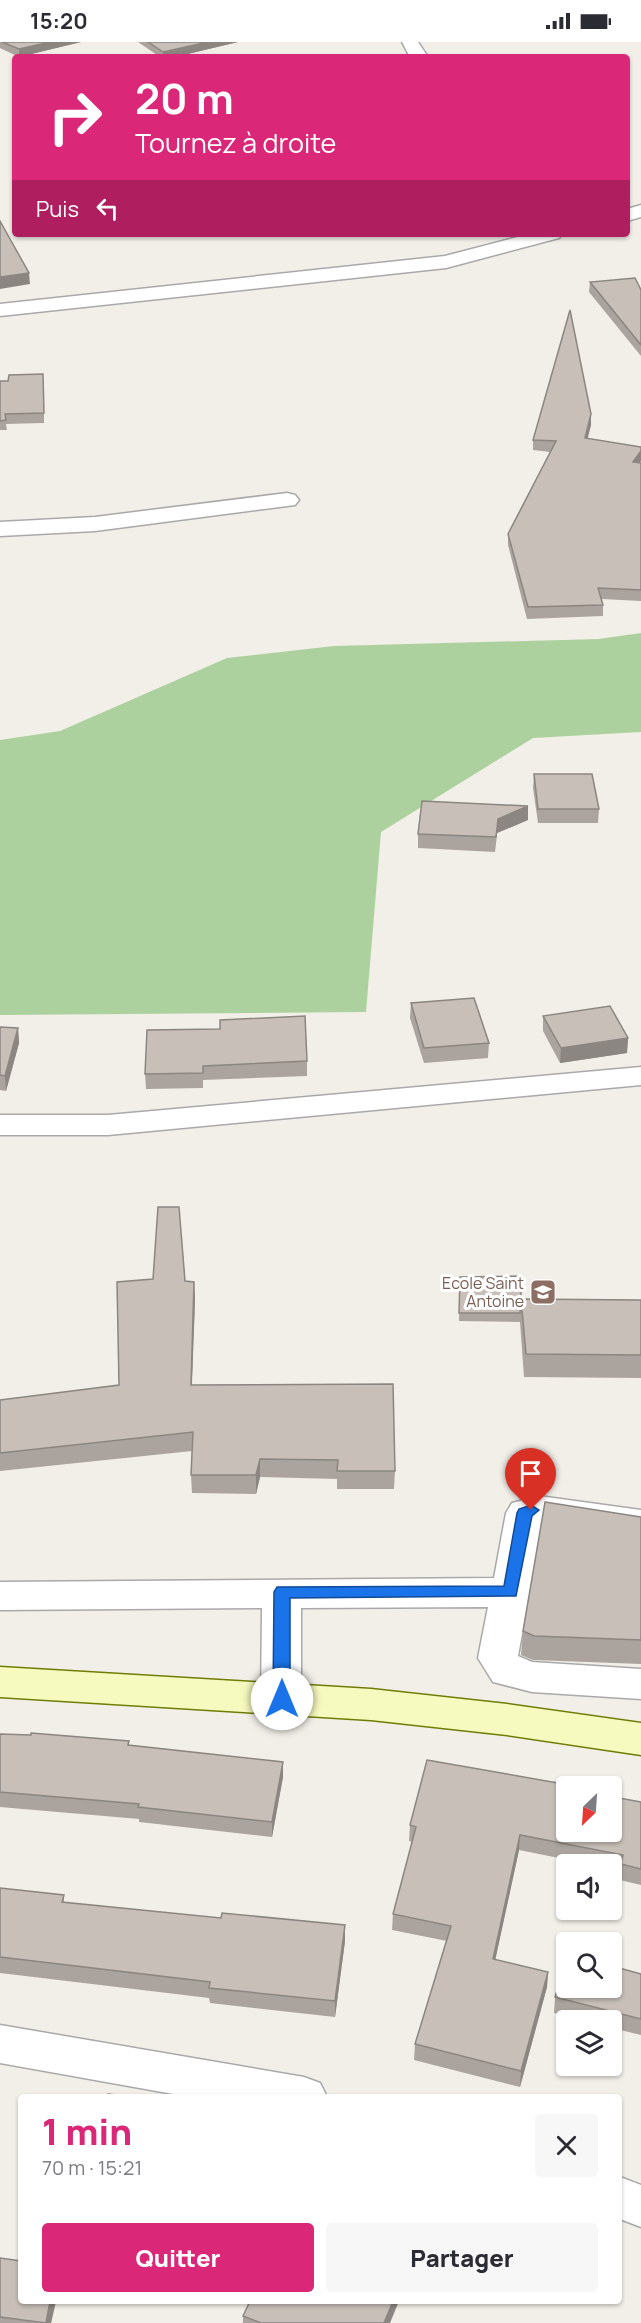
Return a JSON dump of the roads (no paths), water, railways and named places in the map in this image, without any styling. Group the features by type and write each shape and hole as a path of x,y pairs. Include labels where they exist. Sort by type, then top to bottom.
{"main road":[{"path":"0,1682 228,1698 282,1699 478,1716 641,1739"}],"street":[{"path":"0,310 446,262 541,237"},
{"path":"0,529 95,524 287,500"},
{"path":"0,1125 108,1125 641,1076"},
{"path":"641,1524 539,1509 525,1513 498,1658 507,1671 532,1677 641,1684"},
{"path":"282,1592 282,1699"},
{"path":"0,1596 511,1592"},
{"path":"0,2044 287,2094"},
{"path":"622,2199 641,2206"}],"place":[{"name":"Ecole Saint Antoine","path":"543,1292"}]}
